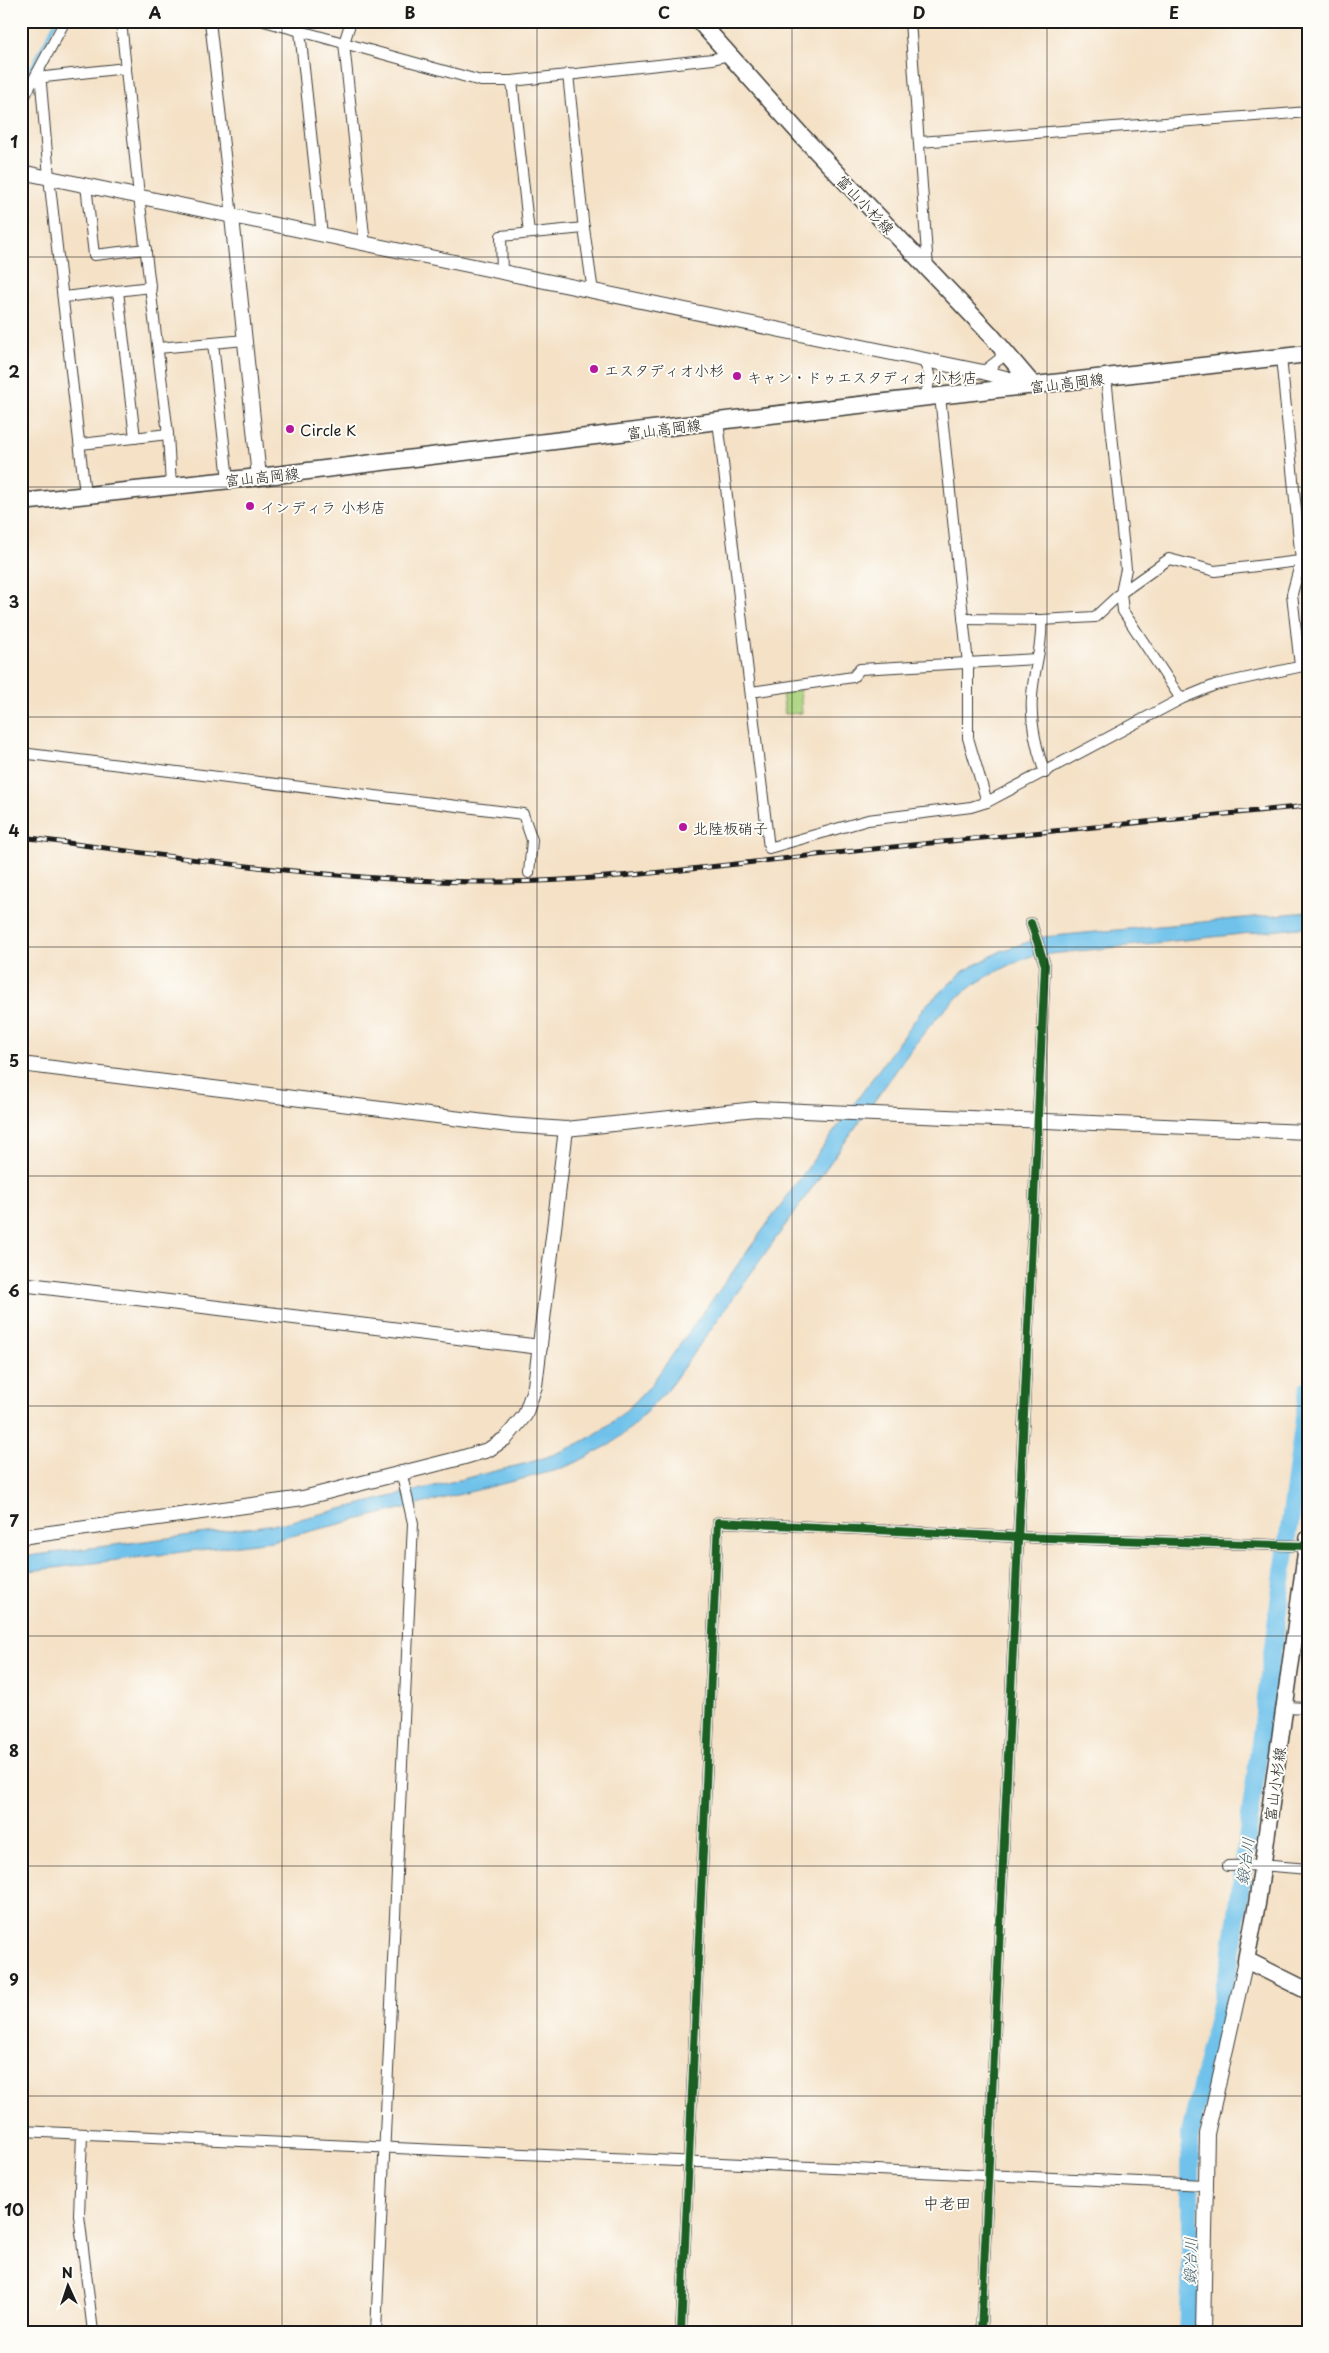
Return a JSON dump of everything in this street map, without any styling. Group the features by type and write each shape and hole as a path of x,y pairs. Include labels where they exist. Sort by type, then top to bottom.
{"main road":[{"name":"富山小杉線","path":"699,21 802,136 1000,346 1034,386"},
{"name":"富山高岡線","path":"21,502 259,477 718,421 1308,354"},
{"name":"富山小杉線","path":"1246,1960 1257,1866 1285,1707 1306,1545"},
{"path":"1246,1960 1308,1992"}],"street":[{"path":"21,103 36,78 64,21"},
{"path":"122,21 139,196 168,434 170,486"},
{"path":"210,21 259,477"},
{"path":"264,21 481,81 512,81 729,55"},
{"path":"351,21 344,44 365,245"},
{"path":"910,21 928,269"},
{"path":"300,31 322,236"},
{"path":"36,78 126,68"},
{"path":"568,74 584,228 593,292"},
{"path":"36,78 41,84 49,177 86,494"},
{"path":"512,81 529,233"},
{"path":"920,142 1308,112"},
{"path":"21,172 502,274 983,372 1034,386"},
{"path":"86,185 94,254 146,249"},
{"path":"502,274 501,236 584,228"},
{"path":"64,297 151,287"},
{"path":"118,291 135,438"},
{"path":"158,348 245,340"},
{"path":"213,343 228,480"},
{"path":"983,372 1001,358 1000,346"},
{"path":"718,421 769,848 868,820 971,807 987,802 1046,773 1181,699 1215,685 1304,666 1292,594 1304,560 1280,357"},
{"path":"922,360 929,369 963,619 968,664 968,738 987,802"},
{"path":"1106,378 1126,569 1121,593 1123,611 1181,699"},
{"path":"81,444 168,434"},
{"path":"963,619 1041,620 1095,617 1121,593 1169,559 1215,571 1304,560"},
{"path":"1041,620 1042,642 1032,697 1035,743 1046,773"},
{"path":"751,692 853,677 860,669 1038,659"},
{"path":"21,753 523,814 532,840 529,873"},
{"path":"981,2332 1038,1121 1043,960 1032,923"},
{"path":"21,1064 500,1124 566,1129 756,1109 1308,1132"},
{"path":"21,1537 303,1498 488,1450 506,1438 525,1415 534,1386 566,1129"},
{"path":"21,1284 540,1348"},
{"path":"376,2332 413,1524 401,1472"},
{"path":"680,2332 718,1522 1017,1538 1274,1546 1306,1545"},
{"path":"1285,1707 1308,1708"},
{"path":"1228,1866 1308,1869"},
{"path":"1203,2332 1203,2185 1207,2134 1246,1960"},
{"path":"21,2132 1203,2185"},
{"path":"82,2134 79,2215 94,2332"}],"green space":[{"path":"800,690 802,713 785,714 782,692"}],"water":[{"path":"1308,912 1308,927 1031,956 994,973 965,991 952,1002 913,1047 668,1389 634,1425 611,1444 575,1463 554,1471 271,1541 21,1572 21,1557 284,1523 528,1463 580,1443 609,1425 650,1386 926,1005 964,971 1001,951 1043,937"}],"waterway":[{"path":"21,87 56,21"},
{"name":"鍛冶川","path":"1188,2332 1190,2287 1190,2134 1231,1957 1308,1389"}],"railway":[{"path":"21,837 307,872 422,881 525,882 658,872 1308,806"}],"cycle path":[{"path":"981,2332 1045,965 1031,923"},
{"path":"681,2332 718,1522 1017,1537 1308,1546"}],"place":[{"name":"エスタディオ小杉","path":"594,369"},
{"name":"キャン・ドゥエスタディオ 小杉店","path":"737,376"},
{"name":"Circle K","path":"290,429"},
{"name":"インディラ 小杉店","path":"250,506"},
{"name":"北陸板硝子","path":"683,827"}],"district":[{"name":"中老田","path":"947,2202"}]}
